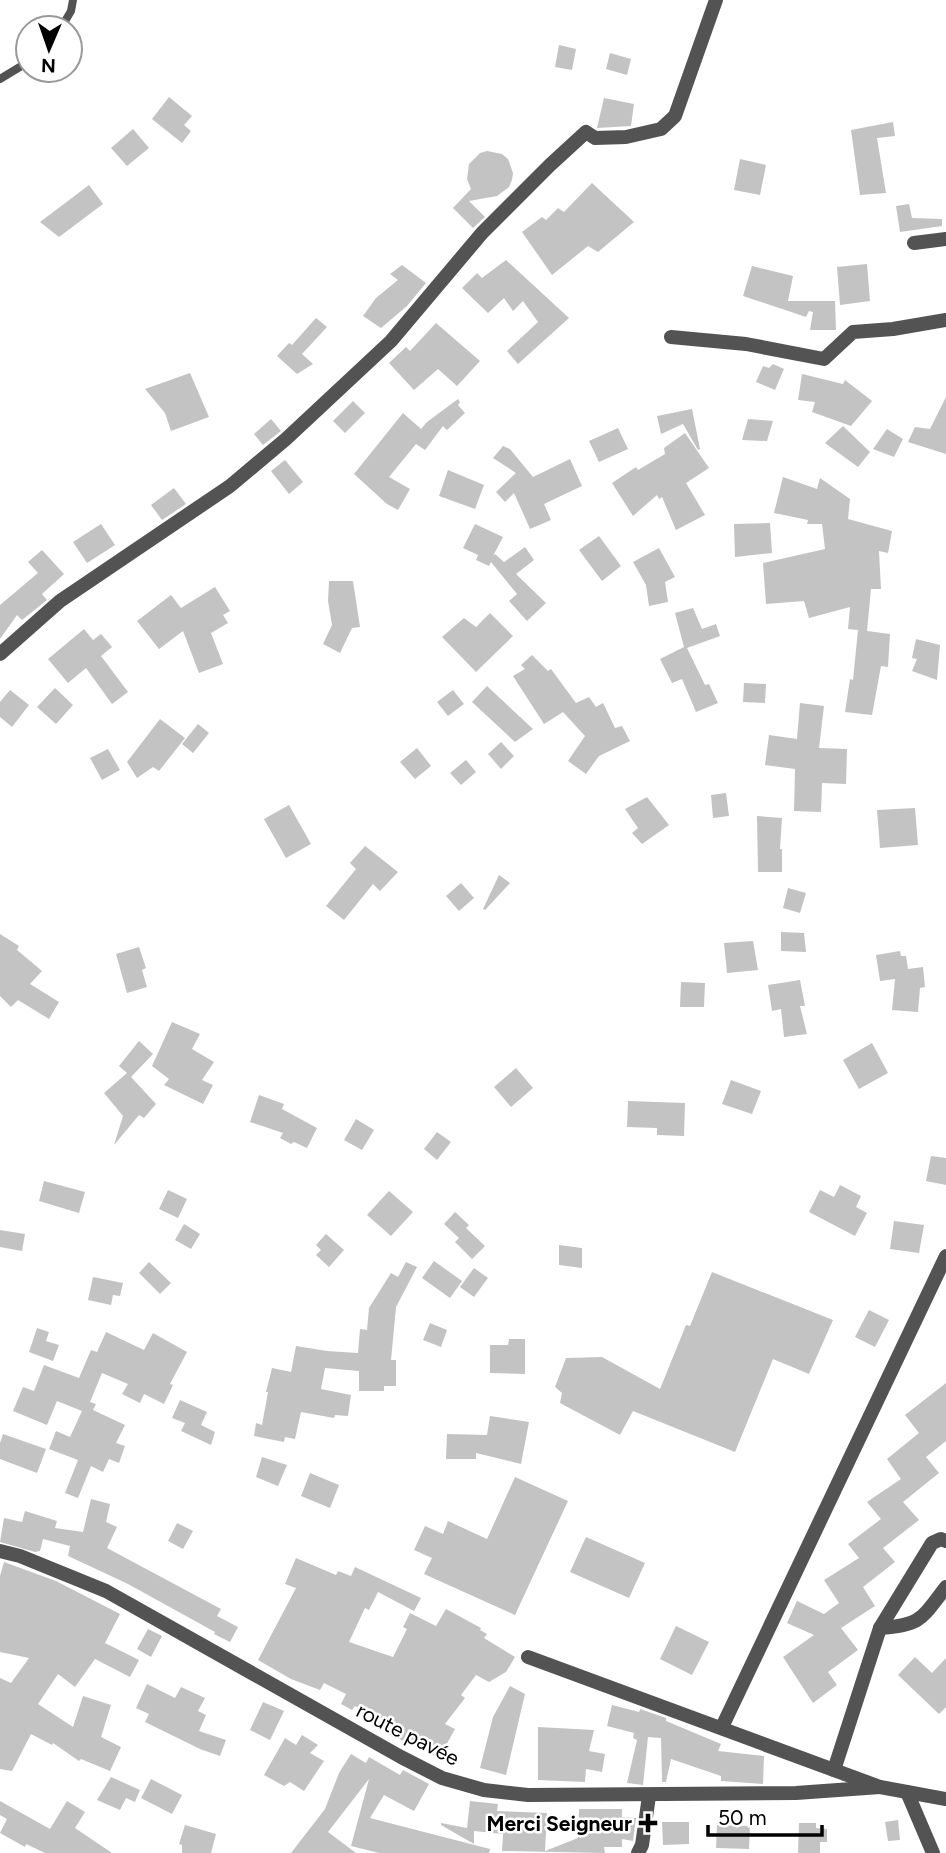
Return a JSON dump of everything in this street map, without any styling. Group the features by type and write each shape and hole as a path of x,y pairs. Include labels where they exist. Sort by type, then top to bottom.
{"street":[{"path":"0,654 60,601 230,486 286,439 391,341 482,233 550,164 586,132 595,138 626,137 661,129 675,116 716,2"},
{"path":"914,243 946,239"},
{"path":"671,337 746,344 824,359 853,332 893,329 946,320"},
{"path":"722,1727 946,1258"},
{"path":"834,1770 880,1628 932,1542 941,1539 946,1541"},
{"name":"route pavée","path":"0,1551 20,1556 106,1591 401,1757 442,1778 484,1790 528,1795 649,1796 796,1793 880,1787"},
{"path":"880,1628 908,1626 921,1620 946,1587"},
{"path":"527,1657 880,1787 946,1799"},
{"path":"907,1792 933,1853"},
{"path":"638,1853 642,1845 649,1796"}],"building":[{"path":"559,45 576,49 572,70 555,67"},
{"path":"610,53 631,59 627,75 606,69"},
{"path":"169,97 192,116 184,125 191,131 182,143 152,119"},
{"path":"604,98 634,104 631,126 597,128"},
{"path":"893,122 895,136 877,138 886,193 860,195 851,130"},
{"path":"133,129 149,148 127,166 111,148"},
{"path":"487,151 502,154 508,159 513,173 512,180 509,187 497,196 469,201 485,217 473,228 453,208 471,189 467,179 469,164 480,153"},
{"path":"740,159 766,165 760,195 734,190"},
{"path":"592,183 634,222 598,252 588,246 552,275 522,232 542,217 546,220 558,208 564,212"},
{"path":"89,185 103,204 59,237 40,222"},
{"path":"909,204 912,218 942,219 942,226 900,232 896,206"},
{"path":"506,260 569,318 518,364 507,351 538,322 523,301 513,311 504,298 488,313 462,288 477,273 482,278"},
{"path":"867,264 870,301 840,305 837,267"},
{"path":"402,265 426,283 407,306 381,328 363,316 376,298 398,280 390,274"},
{"path":"752,266 793,276 788,301 835,301 836,330 810,330 813,312 809,311 806,317 743,296"},
{"path":"316,318 327,327 302,354 313,364 297,374 277,356 289,343 292,345"},
{"path":"436,323 480,361 457,386 438,369 414,390 389,363 406,347 410,351"},
{"path":"773,364 784,369 775,390 756,382 763,366 769,368"},
{"path":"190,373 209,417 171,431 165,413 145,389"},
{"path":"802,374 843,384 845,380 872,401 851,426 812,412 815,402 798,400"},
{"path":"946,397 946,454 908,442 915,427 930,429"},
{"path":"458,399 458,405 465,413 447,430 443,426 425,450 416,444 389,477 410,489 398,510 387,504 354,474 403,413 421,429"},
{"path":"353,401 365,413 345,433 333,421"},
{"path":"692,409 700,449 698,450 683,424 661,434 657,416"},
{"path":"271,419 281,431 263,445 254,434"},
{"path":"748,419 773,421 767,441 742,440"},
{"path":"843,426 870,452 858,467 825,443"},
{"path":"618,428 628,449 599,462 589,441"},
{"path":"887,429 903,439 894,457 873,449"},
{"path":"685,433 709,468 686,483 705,515 676,530 662,497 659,499 657,495 633,516 612,483 636,467 638,470 665,454 664,448"},
{"path":"503,446 510,449 533,477 570,459 582,486 544,504 551,520 530,529 514,493 505,502 496,492 516,473 493,458"},
{"path":"285,460 303,482 289,494 271,471"},
{"path":"448,470 484,485 475,509 439,496"},
{"path":"783,477 817,489 820,478 850,499 848,519 892,531 888,553 879,551 881,589 871,589 867,631 890,634 888,667 881,666 872,715 845,712 850,679 853,680 858,630 848,629 850,607 809,618 804,601 766,604 763,563 825,549 822,524 807,524 808,520 774,513"},
{"path":"174,488 186,504 162,520 151,505"},
{"path":"770,523 772,553 735,557 734,524"},
{"path":"101,524 115,545 87,563 73,542"},
{"path":"475,524 503,537 493,556 495,554 504,562 525,547 534,560 516,574 546,603 527,621 509,601 517,594 491,562 489,566 476,560 478,555 463,548"},
{"path":"599,536 621,566 602,581 579,550"},
{"path":"659,548 675,577 665,582 668,602 649,606 646,585 633,562"},
{"path":"42,550 64,574 42,594 47,600 22,620 17,615 0,639 0,605 38,573 28,562"},
{"path":"329,581 353,581 360,627 352,628 340,653 323,644 332,625 328,601"},
{"path":"215,587 230,611 223,615 228,623 211,633 223,664 199,673 183,631 159,649 137,621 171,595 181,608"},
{"path":"693,608 702,629 716,624 720,636 687,648 705,685 709,684 718,703 696,712 682,679 672,683 660,659 684,647 675,613"},
{"path":"490,613 513,636 476,672 442,637 464,618 476,627"},
{"path":"84,629 93,640 101,634 112,647 101,656 128,692 112,704 86,668 68,683 48,659"},
{"path":"916,639 940,645 937,680 912,671 917,659 912,658"},
{"path":"532,655 548,671 551,669 576,703 589,697 596,707 603,703 615,728 622,726 630,741 599,756 586,774 568,761 585,736 563,712 544,724 513,676 525,669 521,665"},
{"path":"744,683 766,684 765,703 743,702"},
{"path":"487,686 533,729 515,742 472,702"},
{"path":"55,688 73,705 56,724 37,707"},
{"path":"10,690 29,705 12,727 0,717 0,702"},
{"path":"453,690 464,704 448,716 437,702"},
{"path":"800,703 824,706 819,748 847,749 846,784 822,783 821,812 794,811 795,769 765,765 769,735 797,739"},
{"path":"160,719 185,738 159,771 153,767 137,778 127,762"},
{"path":"198,724 209,733 193,753 182,744"},
{"path":"501,742 514,756 501,769 488,754"},
{"path":"417,748 431,766 415,779 400,762"},
{"path":"108,749 120,770 102,780 90,758"},
{"path":"466,760 476,772 461,785 450,773"},
{"path":"726,793 729,816 713,818 711,795"},
{"path":"647,797 669,825 642,844 632,833 638,828 625,809"},
{"path":"289,805 311,844 286,858 264,819"},
{"path":"915,808 918,845 880,848 877,810"},
{"path":"757,816 782,818 782,872 758,872"},
{"path":"365,846 398,872 380,891 373,884 344,920 326,906 356,869 350,863"},
{"path":"499,875 510,883 485,910 483,909"},
{"path":"461,883 474,898 459,911 446,896"},
{"path":"788,888 806,893 800,913 783,908"},
{"path":"781,932 804,933 806,952 781,951"},
{"path":"0,934 19,946 17,950 42,971 30,984 59,1002 49,1019 18,1000 11,1007 0,996"},
{"path":"753,941 758,970 727,973 724,943"},
{"path":"139,947 146,968 142,970 147,987 127,993 116,954"},
{"path":"900,951 901,956 906,956 908,969 923,967 925,987 920,988 918,1012 892,1010 895,979 880,981 876,955"},
{"path":"800,980 805,1006 800,1006 807,1034 784,1037 781,1009 772,1011 768,985"},
{"path":"681,982 705,983 704,1007 680,1007"},
{"path":"172,1022 200,1034 192,1049 214,1062 202,1080 213,1085 203,1104 164,1085 169,1079 152,1066"},
{"path":"139,1041 153,1054 131,1077 156,1104 144,1118 139,1115 114,1145 123,1116 104,1093 127,1073 119,1066"},
{"path":"872,1043 888,1073 859,1089 843,1060"},
{"path":"516,1068 533,1088 511,1107 494,1087"},
{"path":"731,1080 761,1091 752,1114 722,1104"},
{"path":"259,1095 284,1104 282,1109 317,1128 307,1148 280,1138 283,1133 250,1122"},
{"path":"628,1101 685,1103 684,1136 657,1135 657,1128 627,1127"},
{"path":"356,1119 374,1130 362,1150 344,1140"},
{"path":"437,1132 451,1142 437,1160 424,1149"},
{"path":"931,1156 946,1158 946,1185 926,1181"},
{"path":"44,1181 85,1192 79,1213 39,1201"},
{"path":"840,1185 861,1196 856,1207 867,1213 855,1236 809,1212 820,1190 834,1197"},
{"path":"168,1190 187,1199 178,1218 159,1209"},
{"path":"389,1191 413,1212 391,1236 367,1215"},
{"path":"455,1212 469,1225 466,1228 485,1246 472,1259 455,1242 459,1238 444,1224"},
{"path":"894,1221 924,1225 919,1253 890,1249"},
{"path":"184,1224 200,1234 191,1249 175,1240"},
{"path":"0,1230 25,1234 22,1251 0,1247"},
{"path":"326,1234 344,1250 329,1267 316,1255 321,1250 316,1245"},
{"path":"559,1245 582,1248 582,1268 559,1265"},
{"path":"434,1261 462,1281 450,1298 422,1278"},
{"path":"149,1262 171,1283 160,1294 139,1273"},
{"path":"406,1262 417,1267 396,1307 391,1360 396,1360 396,1386 384,1386 384,1391 359,1391 359,1371 325,1368 321,1389 351,1395 348,1416 335,1415 334,1418 301,1412 295,1439 285,1437 284,1442 254,1436 256,1423 262,1425 272,1368 291,1372 296,1346 358,1353 360,1329 367,1330 369,1308 391,1273 398,1277"},
{"path":"474,1268 488,1278 474,1297 460,1287"},
{"path":"712,1272 833,1320 809,1374 773,1359 735,1452 633,1411 620,1435 560,1403 562,1393 555,1387 566,1358 602,1357 660,1389 686,1325 690,1326"},
{"path":"93,1277 123,1283 120,1296 113,1295 111,1305 88,1300"},
{"path":"869,1310 889,1320 875,1347 855,1337"},
{"path":"430,1323 447,1330 441,1347 423,1340"},
{"path":"37,1328 49,1332 46,1341 59,1345 53,1361 29,1352"},
{"path":"106,1332 144,1350 153,1333 187,1352 170,1384 173,1385 164,1404 144,1394 140,1403 122,1394 128,1384 102,1373 90,1402 96,1404 93,1410 125,1425 116,1443 125,1446 119,1463 109,1459 103,1472 91,1466 78,1498 65,1493 78,1460 49,1449 56,1431 70,1437 82,1411 57,1401 47,1425 13,1411 23,1387 34,1391 44,1365 79,1378 91,1350 97,1352"},
{"path":"509,1339 525,1339 525,1374 490,1373 490,1345 508,1345"},
{"path":"946,1383 946,1441 926,1457 939,1473 903,1502 919,1520 883,1548 895,1562 863,1587 875,1606 841,1628 858,1650 828,1672 837,1685 813,1703 783,1657 814,1635 787,1623 797,1601 824,1614 839,1603 824,1580 859,1558 848,1544 881,1519 867,1502 901,1479 887,1459 919,1433 905,1415"},
{"path":"180,1400 207,1412 201,1425 215,1432 211,1445 181,1431 185,1423 172,1418"},
{"path":"490,1416 529,1422 521,1464 476,1453 476,1459 446,1459 447,1434 487,1435"},
{"path":"3,1434 46,1449 37,1473 0,1459"},
{"path":"262,1457 287,1465 278,1486 256,1477"},
{"path":"310,1473 339,1485 330,1508 301,1496"},
{"path":"515,1477 568,1501 515,1615 424,1574 432,1558 414,1550 425,1526 443,1534 448,1521 487,1539"},
{"path":"91,1499 110,1504 106,1522 117,1527 107,1548 221,1609 217,1616 238,1627 230,1642 128,1584 68,1556 70,1546 43,1539 40,1551 35,1552 0,1542 4,1518 22,1522 25,1511 57,1521 55,1528 83,1532"},
{"path":"177,1523 193,1531 183,1549 168,1541"},
{"path":"586,1537 645,1563 629,1598 570,1572"},
{"path":"296,1558 336,1575 338,1571 351,1576 355,1567 421,1598 414,1611 378,1592 369,1610 365,1608 349,1642 393,1657 407,1629 403,1627 410,1613 436,1626 446,1609 481,1628 480,1630 487,1634 484,1638 515,1657 506,1672 489,1682 476,1675 461,1695 465,1698 445,1724 455,1729 439,1758 391,1735 396,1727 355,1706 352,1710 341,1704 346,1694 324,1683 320,1690 291,1679 258,1660 296,1588 285,1584"},
{"path":"4,1562 56,1581 120,1614 105,1643 139,1660 130,1677 95,1659 75,1687 58,1674 38,1704 73,1727 83,1696 111,1705 101,1737 121,1747 110,1771 81,1759 79,1761 53,1743 52,1745 31,1734 12,1771 0,1769 0,1678 11,1683 29,1658 0,1652 0,1576"},
{"path":"676,1626 709,1642 692,1675 660,1659"},
{"path":"148,1629 162,1636 151,1657 137,1649"},
{"path":"915,1657 932,1673 946,1658 946,1707 939,1714 898,1675"},
{"path":"147,1684 175,1698 181,1687 205,1698 198,1711 206,1715 199,1731 226,1740 220,1756 145,1722 149,1714 136,1708"},
{"path":"510,1686 525,1694 506,1775 480,1768 493,1717"},
{"path":"263,1702 284,1711 270,1740 250,1730"},
{"path":"612,1705 639,1712 640,1709 666,1718 666,1721 721,1744 718,1751 764,1756 763,1784 721,1781 721,1776 671,1759 666,1782 662,1782 661,1738 648,1737 643,1785 627,1783 637,1740 633,1738 634,1733 607,1726"},
{"path":"538,1727 594,1730 589,1751 605,1754 602,1772 586,1769 585,1782 538,1780"},
{"path":"302,1735 318,1745 310,1753 324,1761 304,1791 290,1782 284,1786 264,1775 285,1738 296,1745"},
{"path":"351,1754 366,1763 369,1757 400,1775 403,1770 429,1784 414,1811 384,1795 370,1818 490,1849 489,1853 379,1853 351,1846 369,1779 328,1832 356,1853 291,1853 325,1809 339,1773"},
{"path":"111,1777 140,1790 135,1802 126,1798 120,1810 97,1800"},
{"path":"151,1779 182,1795 172,1814 141,1798"},
{"path":"0,1801 50,1829 67,1801 85,1812 75,1828 112,1853 45,1853 26,1844 25,1847 0,1833 7,1819 0,1815"},
{"path":"470,1801 498,1804 497,1811 547,1813 545,1851 578,1838 579,1809 622,1809 622,1817 636,1818 633,1841 622,1839 622,1847 604,1847 605,1853 502,1851 503,1834 474,1831 474,1844 441,1825 467,1828"},
{"path":"898,1820 900,1840 888,1841 885,1822"},
{"path":"662,1822 689,1822 689,1844 663,1845"},
{"path":"799,1823 816,1823 816,1828 827,1829 827,1842 820,1842 820,1853 798,1853"},
{"path":"185,1825 216,1834 211,1853 182,1853 182,1845 179,1844"},
{"path":"717,1825 750,1826 749,1849 716,1848"}],"place":[{"name":"Merci Seigneur","path":"648,1823"}]}
